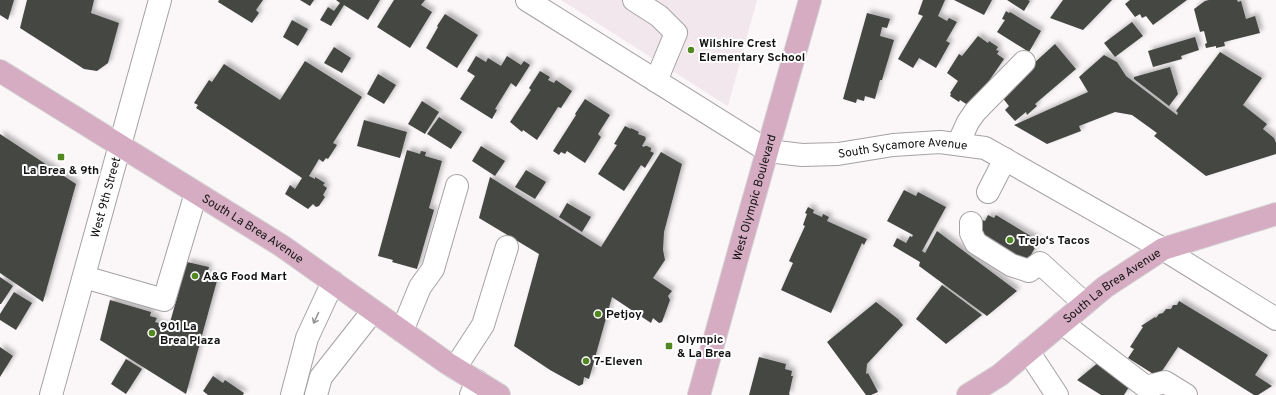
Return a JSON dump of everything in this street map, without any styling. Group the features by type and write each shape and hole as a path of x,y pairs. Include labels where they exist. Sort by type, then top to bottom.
{"main road":[{"name":"West Olympic Boulevard","path":"699,395 733,268 768,151 810,0"},
{"name":"South La Brea Avenue","path":"0,72 282,246 455,368 474,388 500,395"},
{"name":"South La Brea Avenue","path":"968,395 1000,375 1105,287 1163,249 1276,214"},
{"path":"985,395 1000,375"}],"street":[{"name":"West 9th Street","path":"51,395 160,0"},
{"name":"South Sycamore Avenue","path":"527,0 768,151 802,155 830,154 940,142 985,148 1163,249 1276,319"},
{"path":"634,0 659,16 676,33 656,81"},
{"path":"958,144 968,122 975,112 1024,62"},
{"path":"988,192 1005,159"},
{"path":"402,332 420,287 433,269 456,186"},
{"path":"84,277 164,300 196,194"},
{"path":"971,223 971,233 976,243 1011,264 1029,271 1040,263 1085,304"},
{"path":"455,368 483,325 507,247"},
{"path":"292,395 307,338 333,282"},
{"path":"319,386 373,311"},
{"path":"1062,323 1146,391 1165,382 1186,395"},
{"path":"1028,351 1057,395"}],"shaded area":[{"name":"Wilshire Crest Elementary School","path":"561,0 757,0 728,106 726,105"}],"building":[{"path":"0,0 14,0 8,20 0,15"},
{"path":"27,0 94,0 91,13 119,23 108,63 97,71 84,69 20,28"},
{"path":"219,0 263,0 256,10 259,13 252,23 218,2"},
{"path":"300,0 314,0 310,6"},
{"path":"336,0 380,0 368,20 344,5 331,26 320,20 328,7 334,11 340,3"},
{"path":"394,0 425,0 421,5 432,12 410,48 377,27"},
{"path":"923,0 945,0 938,16 947,21 949,18 957,22 946,41 950,43 936,68 919,58 913,68 898,59 923,16 918,14"},
{"path":"954,0 992,0 984,15"},
{"path":"1007,0 1028,0 1030,1 1024,11"},
{"path":"1063,0 1112,0 1083,30 1050,18"},
{"path":"1130,0 1187,0 1153,25 1146,16 1142,18 1140,14 1135,17 1125,4"},
{"path":"1205,1 1241,1 1246,19 1255,16 1260,33 1224,42 1225,46 1206,48 1205,44 1207,43 1204,31 1200,32 1194,9"},
{"path":"1006,11 1041,31 1029,52 997,32 1005,20 1002,19"},
{"path":"867,13 890,19 887,28 882,27 880,36 894,40 875,99 865,96 864,101 857,99 856,103 843,99"},
{"path":"445,14 478,35 457,68 426,48"},
{"path":"292,20 308,29 298,46 283,37"},
{"path":"1132,22 1143,36 1115,57 1104,43"},
{"path":"978,36 988,43 989,41 998,47 996,50 999,51 997,54 1004,59 971,107 950,96 950,93 958,81 947,73 959,54 962,56"},
{"path":"1195,37 1199,50 1181,56 1182,59 1153,67 1148,51"},
{"path":"1055,44 1076,69 1035,104 1037,106 1027,115 1026,112 1015,121 1005,110 1009,106 1001,96 1035,67 1033,64"},
{"path":"334,47 351,58 342,73 324,63"},
{"path":"1220,52 1262,78 1243,105 1267,124 1263,129 1274,138 1276,143 1276,154 1206,176 1154,136 1157,133 1132,115 1115,112 1079,126 1081,131 1047,144 1014,125 1088,92 1079,77 1104,55 1117,62 1126,76 1177,115 1178,113 1176,111"},
{"path":"476,56 486,62 488,58 501,66 507,56 521,65 524,61 530,65 516,87 511,83 495,109 497,110 492,119 460,99 475,76 467,71"},
{"path":"305,61 362,97 333,143 337,145 328,159 326,158 323,162 319,159 309,176 315,179 315,177 325,183 323,185 327,188 323,195 325,197 319,206 316,207 313,204 308,209 285,194 290,185 295,189 302,178 196,108 198,105 194,103 209,80 212,82 224,64 280,100"},
{"path":"1170,67 1178,94 1169,106 1134,79 1134,77"},
{"path":"540,71 550,77 548,80 554,83 556,80 572,91 561,108 558,107 537,140 523,130 522,132 510,122 531,90 529,88"},
{"path":"378,74 396,85 384,104 367,94"},
{"path":"585,99 610,115 598,134 601,137 585,163 567,151 565,154 561,152 559,155 553,151"},
{"path":"422,101 439,112 425,134 408,124"},
{"path":"439,117 462,132 451,149 427,134"},
{"path":"364,120 407,132 400,158 357,146"},
{"path":"625,126 646,137 642,146 651,148 650,151 654,153 645,168 641,165 624,191 598,174 617,145 614,144"},
{"path":"0,134 76,184 43,302 0,273"},
{"path":"481,146 505,161 495,176 472,161"},
{"path":"407,150 420,154 421,151 426,152 425,156 442,161 429,208 434,210 417,269 392,262 393,260 378,256"},
{"path":"661,152 682,164 664,232 663,250 665,260 653,278 672,291 668,296 670,300 662,322 659,323 653,318 651,323 612,297 589,379 584,377 583,384 579,386 550,370 514,346 539,254 479,218 490,177 601,247"},
{"path":"526,170 546,182 535,199 515,187"},
{"path":"904,190 916,196 918,192 946,207 922,251 925,253 937,231 1017,291 987,316 919,266 920,262 893,246 897,238 906,243 910,236 912,237 913,235 887,221"},
{"path":"567,203 591,217 582,232 559,217"},
{"path":"808,207 814,210 813,213 822,217 823,214 829,217 827,221 867,239 864,245 862,243 831,313 781,290 793,263 789,261 805,226 803,225 807,214 805,213"},
{"name":"Trejo‘s Tacos","path":"988,215 994,218 996,215 1039,241 1025,265 982,239 977,228 982,220 985,221"},
{"name":"901 La Brea Plaza","path":"187,262 209,267 207,274 218,277 186,394 100,340 110,300 151,312 150,316 157,318 155,322 169,326"},
{"path":"0,277 13,286 1,304 0,304"},
{"path":"942,285 982,315 946,344 916,319"},
{"path":"14,292 32,303 16,330 0,320 0,314"},
{"path":"1179,301 1268,355 1255,375 1272,386 1258,395 1254,395 1178,347 1158,377 1128,358 1134,349 1130,347 1143,327 1141,326 1155,317 1156,318 1166,309 1171,309 1173,305 1177,305"},
{"path":"876,302 898,319 903,325 867,364 866,374 868,373 878,392 871,395 866,395 827,342"},
{"path":"0,347 13,356 0,377"},
{"path":"759,357 786,364 785,369 792,371 791,376 793,376 790,395 749,395"},
{"path":"126,359 142,369 126,394 111,384"},
{"path":"1099,362 1132,382 1124,395 1101,395 1077,380"},
{"path":"213,376 223,383 225,380 244,393 243,395 208,395 203,391"}],"place":[{"name":"Wilshire Crest Elementary School","path":"691,50"},
{"name":"La Brea & 9th","path":"61,157"},
{"name":"Trejo‘s Tacos","path":"1010,240"},
{"name":"A&G Food Mart","path":"195,276"},
{"name":"Petjoy","path":"598,314"},
{"name":"901 La Brea Plaza","path":"152,333"},
{"name":"Olympic & La Brea","path":"669,346"},
{"name":"7-Eleven","path":"586,361"}]}
